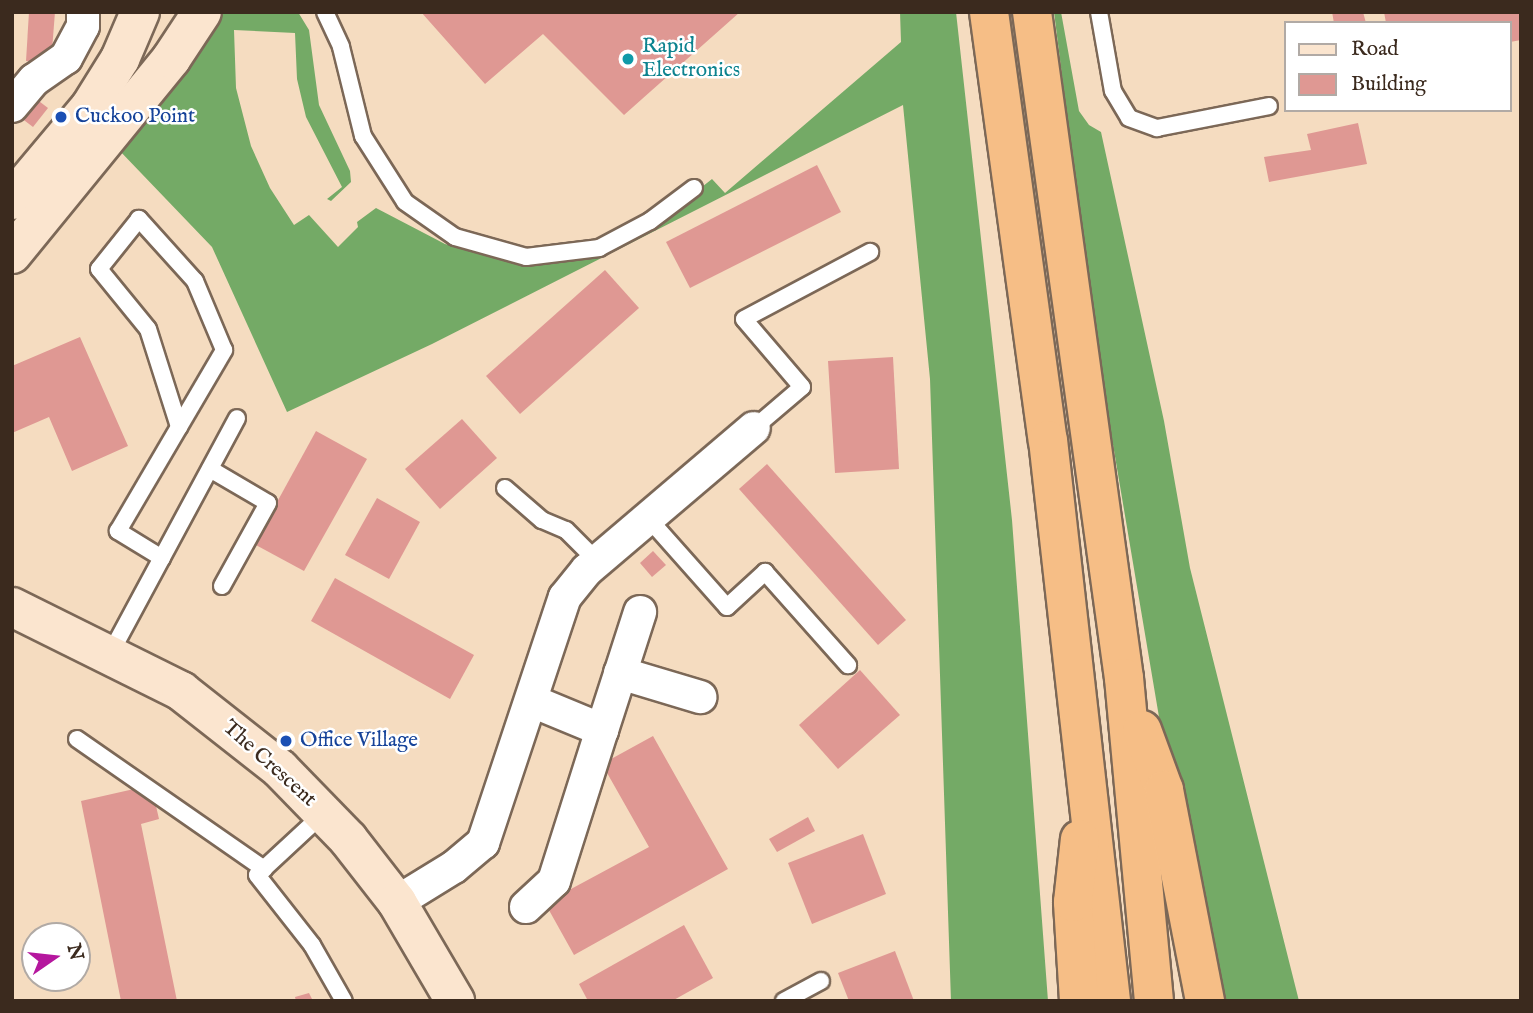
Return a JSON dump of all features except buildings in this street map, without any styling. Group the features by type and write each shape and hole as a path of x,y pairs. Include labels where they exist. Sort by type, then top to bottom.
{"highway":[{"path":"989,12 1048,440 1087,768 1111,1001"},
{"path":"1032,12 1124,678 1154,1001"},
{"path":"1124,678 1164,790 1205,1001"},
{"path":"1079,1001 1073,902 1087,768"}],"street":[{"path":"12,106 34,80 66,58 83,26 83,12"},
{"path":"12,200 90,107 120,59 140,12"},
{"path":"12,254 171,59 202,12"},
{"path":"397,902 454,867 483,843 565,597 597,561 754,428"},
{"name":"The Crescent","path":"12,607 191,698 280,769 324,813 397,902 455,1001"},
{"path":"526,907 554,881 640,612"},
{"path":"620,673 700,697"},
{"path":"532,701 601,730"}],"lane":[{"path":"324,12 341,47 363,136 405,202 454,237 526,257 599,248 650,221 694,188"},
{"path":"1099,12 1113,91 1129,118 1157,128 1269,106"},
{"path":"162,558 118,531 179,427 224,350 195,281 139,219 99,269 148,329 179,427"},
{"path":"754,428 802,387 744,319 870,252"},
{"path":"109,656 237,418"},
{"path":"210,469 268,503 222,586"},
{"path":"505,488 542,520 566,530 597,561"},
{"path":"648,518 727,607 765,572 848,665"},
{"path":"77,739 264,869"},
{"path":"324,813 257,875 312,945 344,1001"},
{"path":"784,1001 821,981"}],"green space":[{"path":"223,12 298,12 309,30 319,105 350,171 351,182 331,201 327,199 342,187 306,117 297,79 295,33 234,30 236,88 251,146 270,188 294,225 309,215 338,247 358,227 357,222 376,208 445,244 516,263 598,254 639,237 712,179 725,193 901,42 900,12 956,12 1012,520 1048,1001 951,1001 930,379 903,105 432,344 287,412 212,247 118,149"},
{"path":"1054,12 1061,12 1079,111 1089,125 1101,132 1164,421 1190,568 1299,1001 1207,1001 1095,338"}],"place":[{"name":"Rapid Electronics","path":"628,59"},
{"name":"Cuckoo Point","path":"61,117"},
{"name":"Office Village","path":"286,741"}]}
